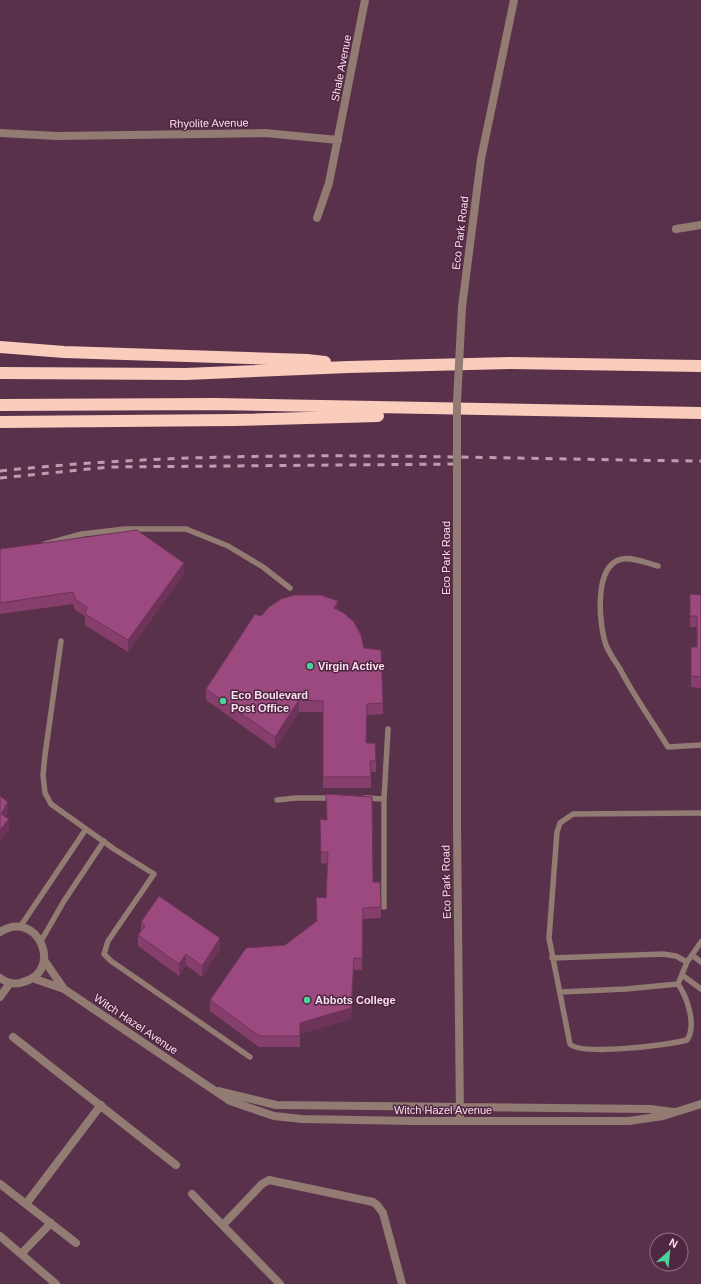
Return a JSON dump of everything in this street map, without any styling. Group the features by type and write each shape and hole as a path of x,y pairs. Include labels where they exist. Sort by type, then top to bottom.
{"highway":[{"path":"0,346 64,352 307,360 348,367"},
{"path":"0,373 186,374 348,367 511,363 701,366"},
{"path":"0,405 215,404 513,411 701,413"},
{"path":"0,422 234,420 513,411"}],"street":[{"name":"Shale Avenue","path":"338,140 365,0"},
{"name":"Eco Park Road","path":"460,1120 457,824 457,402 462,307 481,159 514,0"},
{"name":"Rhyolite Avenue","path":"0,133 57,136 265,133 338,140"},
{"path":"318,218 329,183 338,140"},
{"path":"676,229 701,225"},
{"path":"0,932 12,927 20,927 32,932 41,941 44,950 42,967 32,978 22,983 10,983 0,978"},
{"name":"Witch Hazel Avenue","path":"44,960 64,989"},
{"name":"Witch Hazel Avenue","path":"32,978 64,989 215,1090 221,1096 241,1106 261,1113 289,1118 629,1120 656,1118 701,1104"},
{"path":"0,997 10,983"},
{"path":"13,1037 176,1165"},
{"name":"Witch Hazel Avenue","path":"215,1090 276,1105 650,1109 677,1112"},
{"path":"26,1204 100,1106"},
{"path":"223,1225 262,1184 269,1180 374,1202 383,1213 402,1284"},
{"path":"0,1184 76,1243"},
{"path":"192,1194 280,1284"},
{"path":"21,1254 51,1223"},
{"path":"0,1236 56,1284"}],"lane":[{"path":"38,546 82,534 125,529 186,529 228,546 263,567 290,588"},
{"path":"658,566 635,560 621,559 610,566 602,583 601,625 607,646 627,683 668,747 701,745"},
{"path":"61,641 45,754 43,775 45,792 51,804 154,874 108,941 104,951 105,956 250,1057"},
{"path":"384,907 384,799 388,729"},
{"path":"277,800 296,798 337,798"},
{"path":"361,798 384,799"},
{"path":"678,984 686,997 688,1004 691,1030 687,1040 605,1050 578,1049 570,1044 549,938 556,844 560,823 573,814 701,813"},
{"path":"20,927 86,829"},
{"path":"41,941 64,901 104,841"},
{"path":"678,984 687,962 701,942"},
{"path":"552,958 662,954 676,956 687,962"},
{"path":"692,955 701,962"},
{"path":"682,975 701,989"},
{"path":"560,992 626,989 678,984"}],"building":[{"path":"137,530 184,563 128,640 85,614 87,607 75,599 73,592 0,603 0,549"},
{"path":"690,594 701,595 701,677 691,676 691,647 697,647 697,616 690,616"},
{"path":"294,595 321,595 338,601 334,608 344,613 354,622 361,635 364,648 381,650 383,703 367,704 366,743 375,743 376,761 370,761 371,777 323,777 323,701 299,700 275,737 206,689 255,614 261,616 269,607 281,599"},
{"path":"326,794 372,797 373,882 380,882 381,907 363,908 362,959 354,958 351,1008 300,1023 300,1036 259,1036 210,1000 246,948 285,945 317,921 316,897 326,898 328,852 321,852 320,819 327,820"},
{"path":"0,796 8,802 1,814 9,819 0,830"},
{"path":"159,896 220,938 202,966 186,954 179,964 138,935 145,926 141,922"}],"railway":[{"path":"0,471 87,463 262,456 701,461"},
{"path":"0,478 109,467 457,464"}],"place":[{"name":"Virgin Active","path":"310,666"},
{"name":"Eco Boulevard Post Office","path":"223,701"},
{"name":"Abbots College","path":"307,1000"}]}
